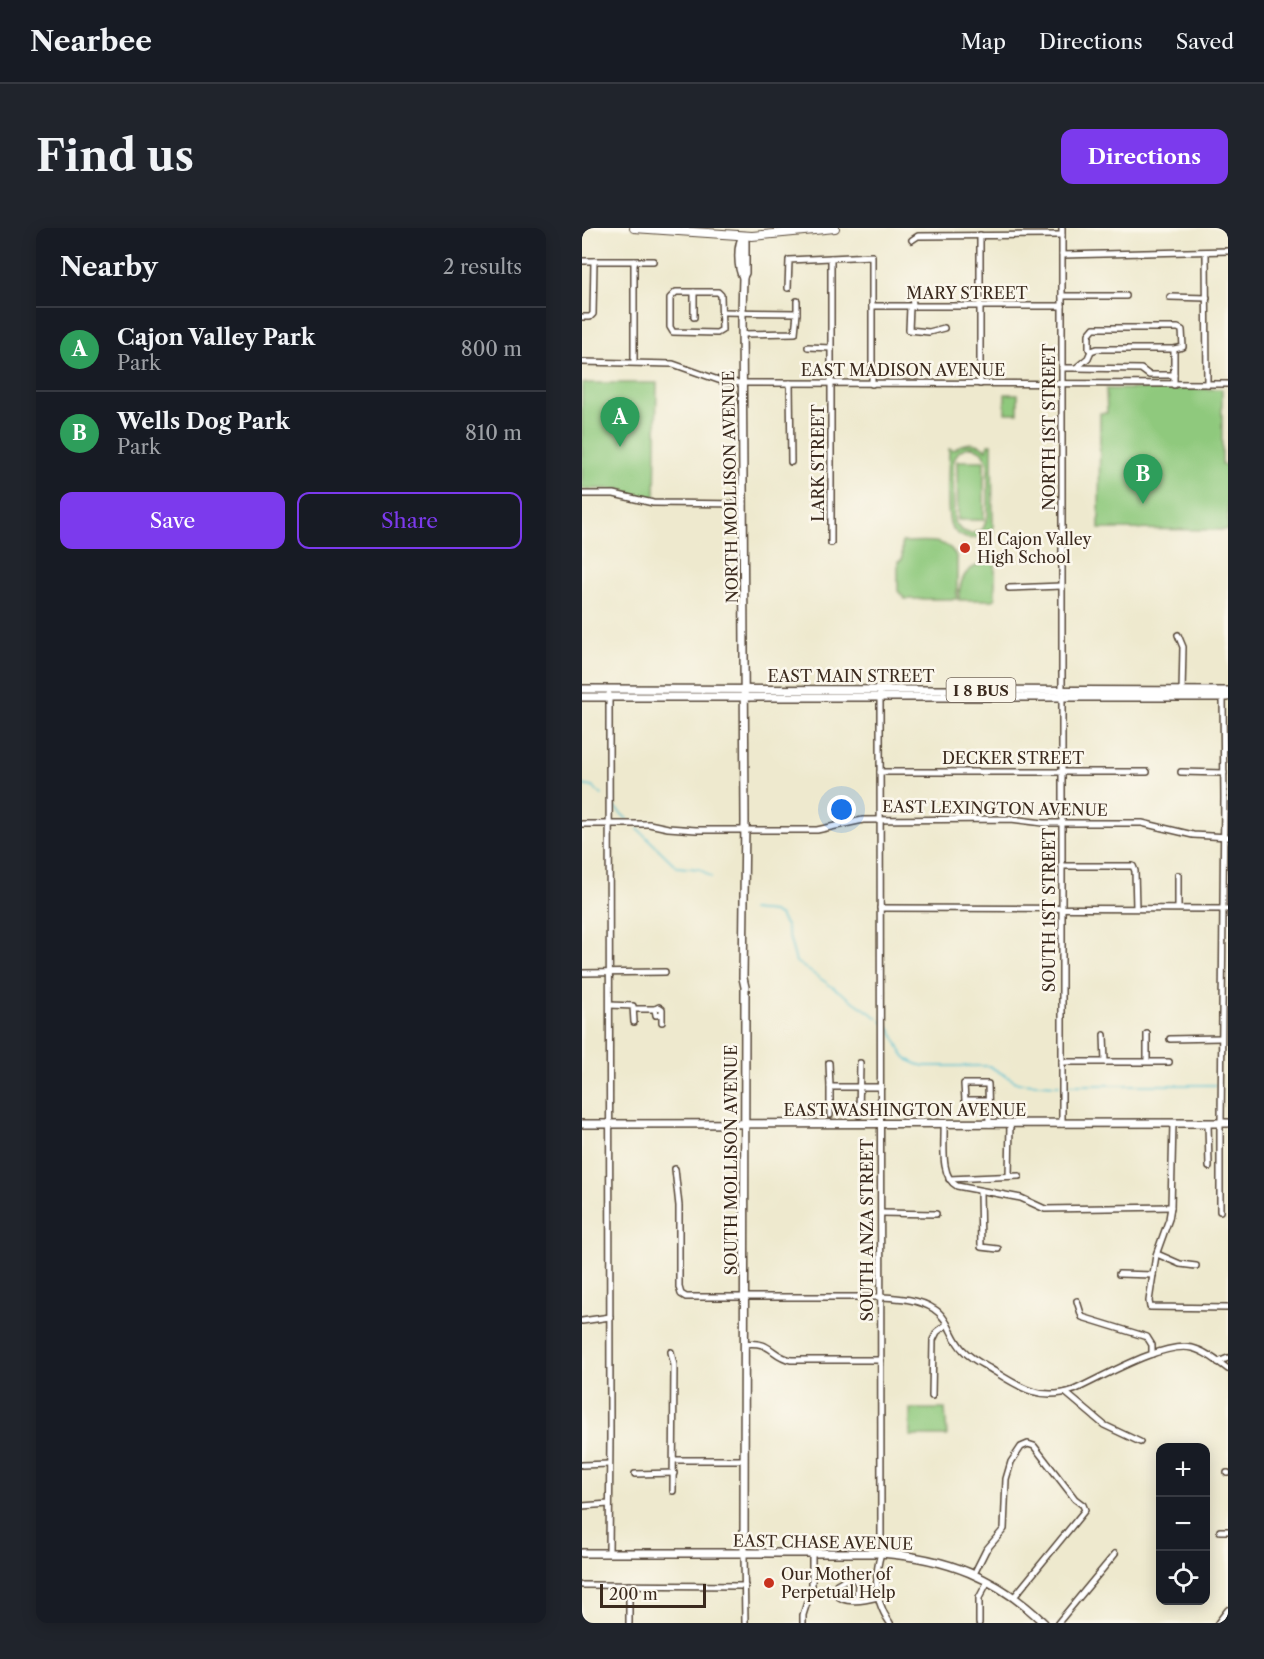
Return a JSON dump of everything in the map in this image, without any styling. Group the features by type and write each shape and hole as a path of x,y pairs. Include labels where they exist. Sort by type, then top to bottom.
{"highway":[{"path":"634,228 743,234 835,228"}],"main road":[{"name":"NORTH MOLLISON AVENUE","path":"743,234 740,241 740,272 743,277"},
{"name":"NORTH MOLLISON AVENUE","path":"743,234 745,241 742,313 744,693"},
{"path":"740,259 745,268"},
{"name":"EAST MAIN STREET","path":"582,689 609,693 1225,694"},
{"name":"EAST MAIN STREET","path":"582,697 609,693"},
{"name":"SOUTH MOLLISON AVENUE","path":"744,693 744,1553"},
{"name":"EAST WASHINGTON AVENUE","path":"582,1124 1223,1123"},
{"name":"EAST CHASE AVENUE","path":"582,1553 881,1553 907,1555 931,1559 974,1574 1014,1597 1044,1623"}],"street":[{"path":"912,240 918,236 1062,231"},
{"name":"NORTH 1ST STREET","path":"1062,231 1063,694"},
{"path":"980,235 980,384"},
{"path":"1062,255 1228,251"},
{"path":"1206,252 1207,384"},
{"path":"788,288 789,260 872,256 872,384"},
{"name":"LARK STREET","path":"831,258 831,543"},
{"path":"582,261 653,261"},
{"path":"582,317 590,317 593,314 594,261"},
{"path":"634,261 634,362"},
{"path":"912,289 909,330 929,332 944,328"},
{"path":"676,292 694,292 718,292 721,295 723,326 720,332 673,332 670,327 671,295 676,292"},
{"path":"694,292 694,317"},
{"path":"1062,296 1126,296"},
{"path":"1170,297 1207,298"},
{"path":"742,333 795,333 796,302"},
{"name":"MARY STREET","path":"872,306 1062,306"},
{"path":"723,312 797,313"},
{"path":"1076,368 1088,358 1091,351 1089,334 1094,328 1178,328 1182,330 1183,347 1091,351"},
{"path":"808,347 831,348"},
{"path":"1174,349 1174,385"},
{"name":"EAST MADISON AVENUE","path":"582,362 673,364 724,382 742,383 1228,384"},
{"path":"1062,368 1141,369 1149,375 1174,375"},
{"path":"790,383 791,462"},
{"path":"582,494 614,494 653,504 744,504"},
{"path":"1009,588 1062,586"},
{"path":"1178,635 1183,647 1182,694"},
{"path":"609,693 609,1553"},
{"name":"SOUTH ANZA STREET","path":"878,1597 877,1571 881,1553 880,694"},
{"name":"SOUTH 1ST STREET","path":"1062,1124 1063,694"},
{"path":"1220,1211 1225,1049 1221,1038 1225,909 1225,694"},
{"name":"DECKER STREET","path":"880,772 1147,772"},
{"path":"1181,772 1224,773"},
{"name":"EAST LEXINGTON AVENUE","path":"582,824 649,824 696,830 817,830 863,820 880,819 1011,819 1062,823 1142,823 1193,835 1225,837"},
{"path":"1062,866 1133,866 1136,871 1136,908"},
{"path":"1178,875 1178,908"},
{"path":"880,908 1225,909"},
{"path":"582,973 665,972"},
{"path":"610,1005 631,1004 634,1009 634,1022"},
{"path":"634,1009 661,1008 662,1022"},
{"path":"1147,1034 1147,1061"},
{"path":"1104,1035 1105,1062"},
{"path":"1170,1039 1221,1038"},
{"path":"1062,1062 1168,1062"},
{"path":"830,1063 830,1115"},
{"path":"859,1115 860,1063"},
{"path":"988,1100 965,1100 964,1084 988,1084 989,1124"},
{"path":"830,1087 880,1087"},
{"path":"944,1124 945,1162 951,1182"},
{"path":"1009,1176 1010,1124"},
{"path":"1173,1124 1171,1207 1157,1254 1150,1307 1228,1308"},
{"path":"1208,1124 1209,1167"},
{"path":"675,1169 679,1206 680,1287 681,1294 686,1297 881,1297 897,1298 925,1305 939,1314 963,1351 1021,1388 1040,1394 1066,1393 1152,1354 1177,1347 1189,1347 1201,1351 1228,1369"},
{"path":"951,1182 1019,1176"},
{"path":"951,1182 980,1192 1021,1198 1045,1209 1171,1207"},
{"path":"980,1192 981,1247 998,1249"},
{"path":"881,1213 936,1214"},
{"path":"1157,1254 1180,1264 1196,1266"},
{"path":"1119,1274 1153,1275"},
{"path":"1077,1301 1082,1317 1147,1337 1152,1345 1152,1354"},
{"path":"582,1321 610,1317"},
{"path":"932,1396 933,1340 937,1332 947,1324"},
{"path":"744,1344 766,1345 781,1357 791,1360 881,1360"},
{"path":"672,1352 675,1365 673,1491"},
{"path":"1218,1362 1228,1358"},
{"path":"1066,1393 1104,1425 1140,1442"},
{"path":"974,1574 986,1550 1004,1529 1008,1470 1021,1447 1028,1444 1034,1446 1085,1510 1014,1597"},
{"path":"674,1460 744,1460"},
{"path":"582,1466 609,1464"},
{"path":"635,1474 674,1473"},
{"path":"582,1506 609,1504"},
{"path":"1220,1530 1228,1531"},
{"name":"SOUTH MOLLISON AVENUE","path":"744,1553 745,1623"},
{"path":"803,1623 803,1615 812,1587 812,1553"},
{"path":"1058,1623 1115,1554"},
{"path":"857,1600 858,1584 855,1579 848,1578 837,1584 835,1592 839,1599 857,1600 878,1597 890,1623"},
{"path":"979,1623 979,1598 988,1581"},
{"path":"582,1585 745,1586"},
{"path":"629,1585 630,1623"},
{"path":"1218,1623 1228,1610"}],"green space":[{"path":"582,383 657,383 655,500 645,499 620,489 582,489"},
{"path":"1106,389 1222,389 1222,465 1228,465 1228,530 1099,529 1100,413 1107,413"},
{"path":"1005,394 1018,394 1018,413 1005,413"},
{"path":"971,443 987,450 988,444 992,444 993,532 988,530 981,536 972,538 957,534 949,520 949,449 954,450 961,445","holes":["973,447 983,452 988,462 988,516 983,529 971,534 961,530 954,522 953,464 962,449"]},
{"path":"957,461 984,461 984,520 958,520"},
{"path":"902,542 934,542 948,547 953,552 957,559 957,599 905,599 898,591 898,561 902,560"},
{"path":"986,563 995,563 995,598 993,600 959,600 960,586 968,571"},
{"path":"910,1409 945,1409 947,1436 910,1436"}],"waterway":[{"path":"582,785 593,787 602,795"},
{"path":"613,806 627,819"},
{"path":"638,829 677,867 700,869 711,877"},
{"path":"751,910 773,912 780,916 786,926 796,962 878,1018"},
{"path":"882,1021 893,1034 902,1053 914,1063 924,1066 989,1066 1018,1083 1059,1085"},
{"path":"1064,1085 1218,1085"}],"place":[{"name":"Cajon Valley Park","path":"620,447"},
{"name":"Wells Dog Park","path":"1143,504"},
{"name":"El Cajon Valley High School","path":"965,548"},
{"name":"Our Mother of Perpetual Help","path":"769,1583"}]}
